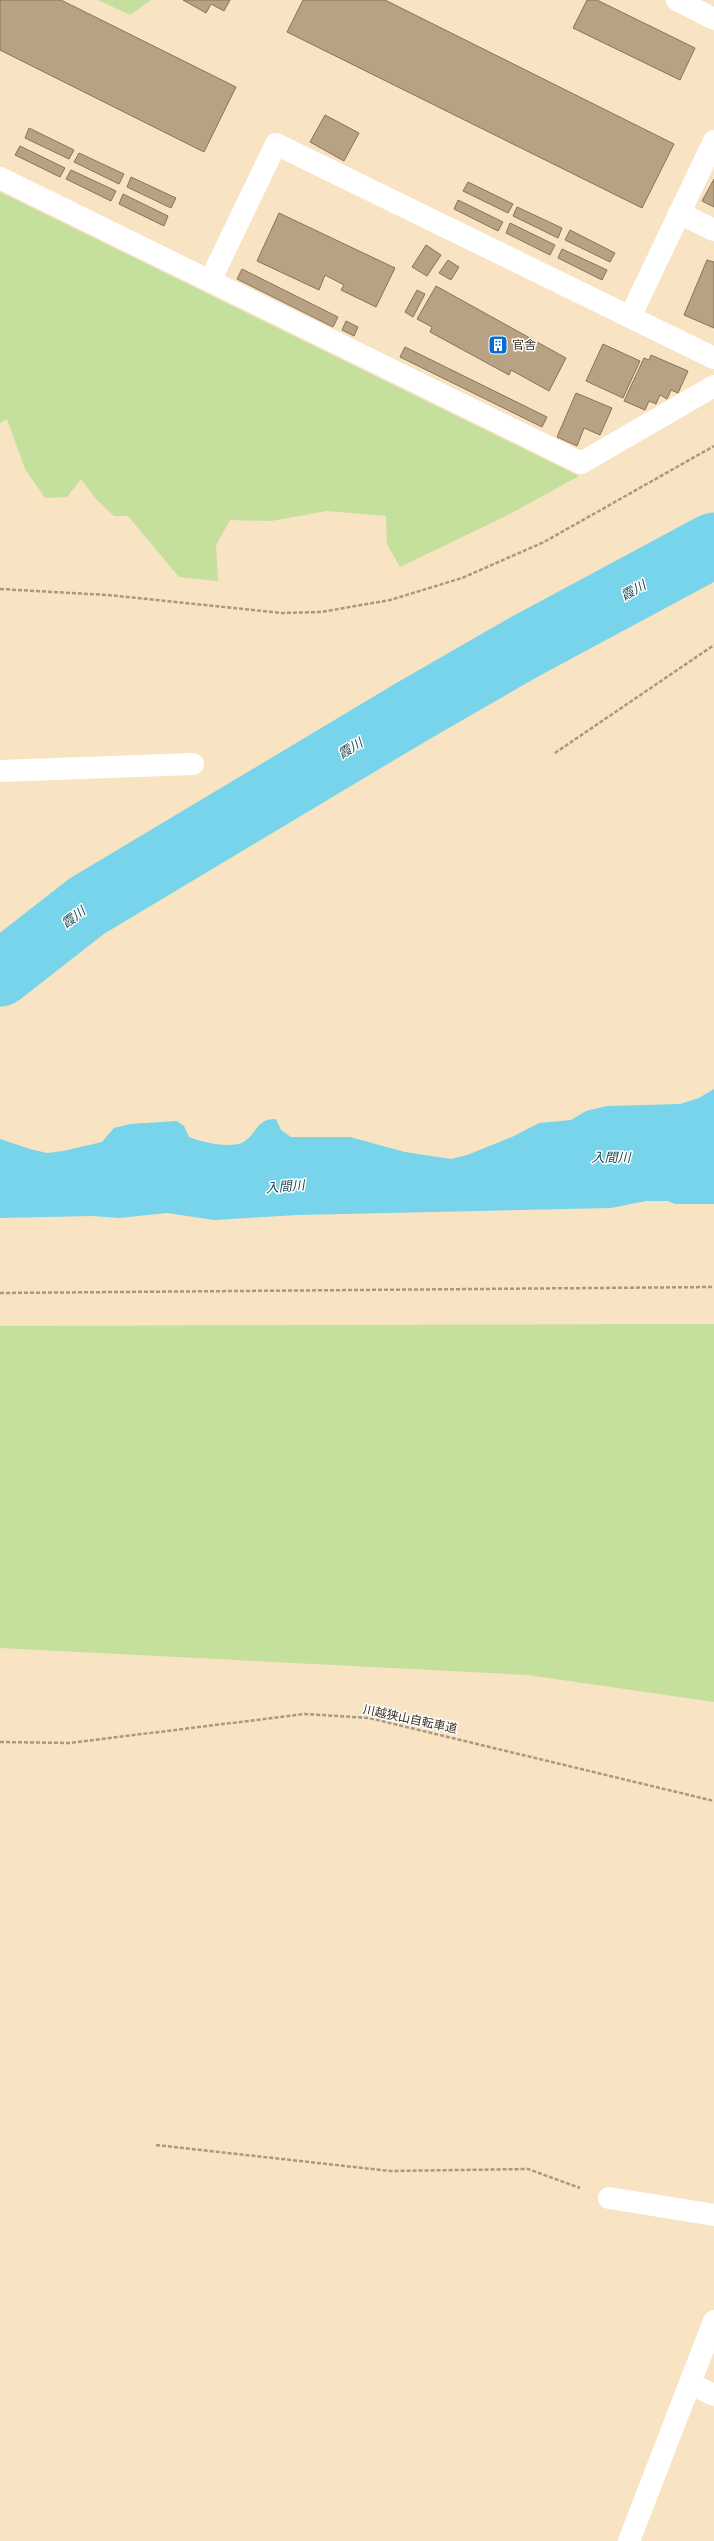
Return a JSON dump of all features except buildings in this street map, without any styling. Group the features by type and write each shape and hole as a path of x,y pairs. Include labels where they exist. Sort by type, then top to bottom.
{"street":[{"path":"677,0 714,19"},
{"path":"630,316 714,141"},
{"path":"210,282 276,144 714,358"},
{"path":"0,178 581,463 714,386"},
{"path":"679,213 714,230"},
{"path":"0,771 193,764"},
{"path":"609,2198 714,2215"},
{"path":"629,2541 691,2384 714,2321"},
{"path":"691,2384 714,2395"}],"path":[{"path":"0,589 108,595 282,613 321,612 390,600 462,578 544,542 714,446"},
{"path":"555,753 714,645"},
{"path":"0,1293 714,1288"},
{"name":"川越狭山自転車道","path":"0,1742 69,1743 304,1714 368,1718 714,1801"},
{"path":"156,2145 390,2171 528,2169 609,2198"}],"green space":[{"path":"98,0 151,0 130,15"},
{"path":"0,192 579,476 508,515 400,567 387,544 386,516 327,511 271,521 230,520 216,545 218,581 179,577 128,516 114,516 96,499 81,479 67,497 45,498 25,469 7,419 0,423"},
{"path":"714,1324 714,1702 528,1675 0,1648 0,1326"}],"water":[{"name":"入間川","path":"714,1089 714,1204 675,1204 668,1201 646,1201 611,1208 298,1215 214,1220 167,1213 119,1218 92,1216 0,1218 0,1139 47,1153 102,1142 114,1128 130,1124 177,1121 184,1126 189,1137 209,1143 233,1145 245,1141 265,1121 276,1119 281,1130 291,1137 350,1137 405,1152 451,1159 467,1155 512,1137 539,1123 571,1120 586,1111 607,1106 680,1104 699,1098"}],"waterway":[{"name":"霞川","path":"0,974 87,906 413,711 526,646 714,545"}],"place":[{"name":"官舎","path":"498,345"}]}
